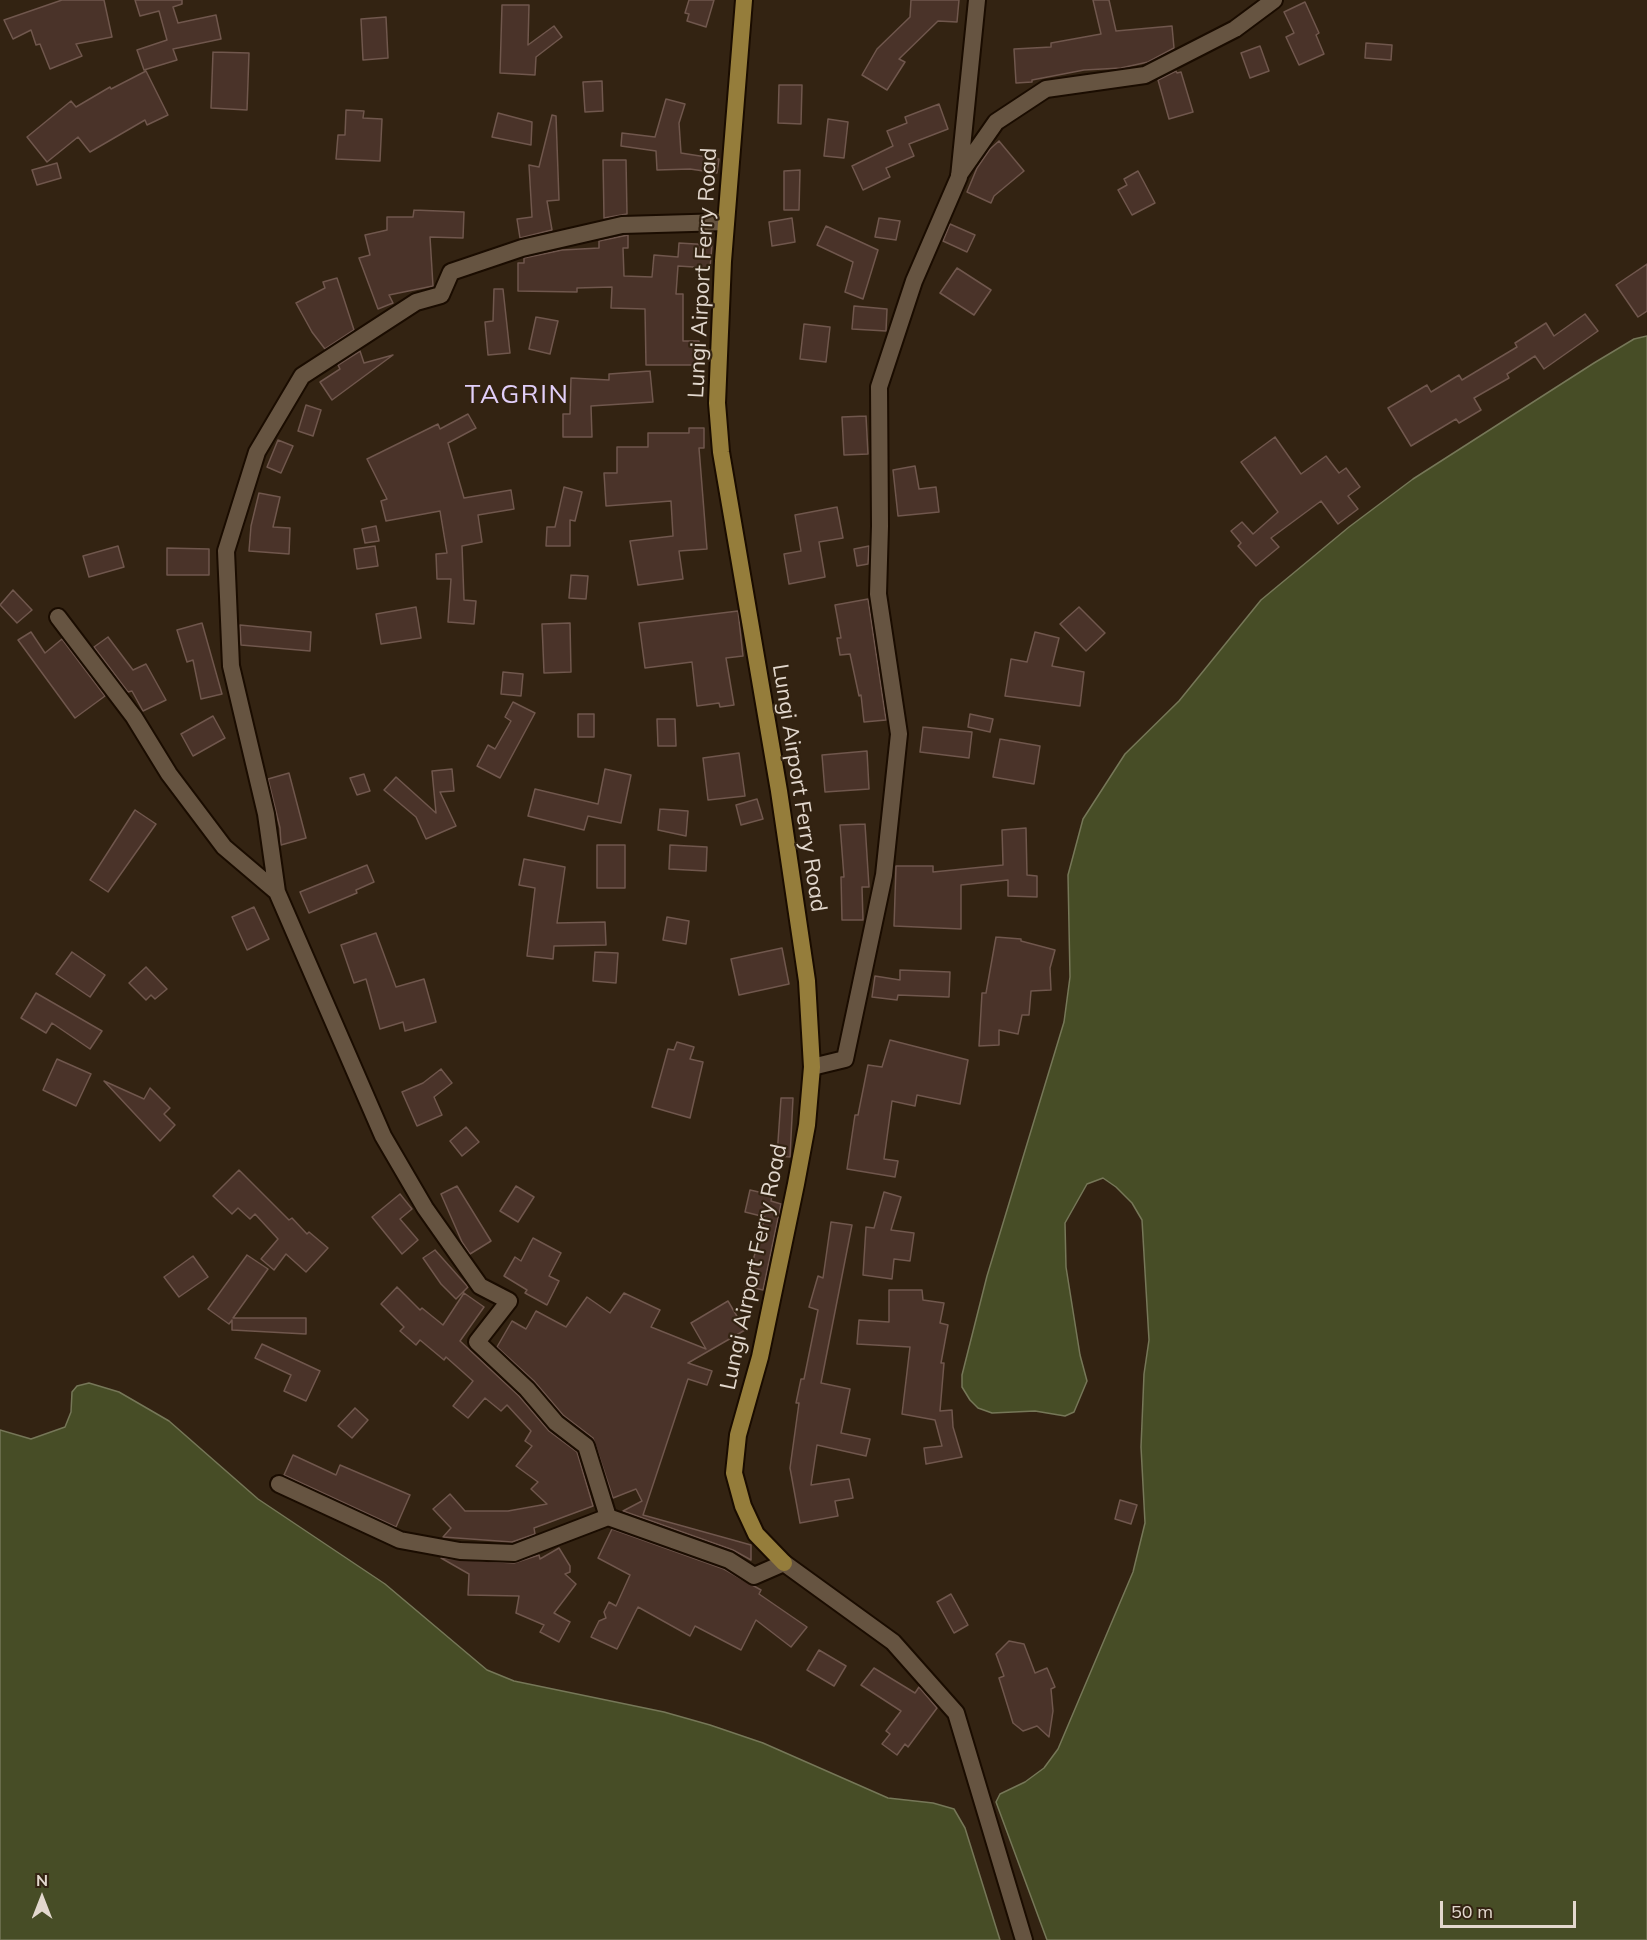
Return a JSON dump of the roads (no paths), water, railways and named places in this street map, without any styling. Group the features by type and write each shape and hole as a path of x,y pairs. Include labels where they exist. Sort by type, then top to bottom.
{"main road":[{"name":"Lungi Airport Ferry Road","path":"744,0 726,222 717,404 721,452 779,791 807,981 812,1067 807,1125 796,1184 760,1357 738,1435 734,1473 743,1506 756,1534 783,1563"}],"street":[{"path":"959,176 977,0"},
{"path":"812,1067 845,1059 884,875 895,769 898,734 878,594 879,387 914,281 959,176 996,122 1046,89 1145,75 1235,29 1274,0"},
{"path":"608,1517 586,1446 556,1423 527,1389 477,1342 509,1301 480,1286 425,1208 383,1136 277,891 266,814 231,666 226,551 257,452 302,376 416,302 441,296 451,272 522,248 622,225 726,222"},
{"path":"58,617 134,717 169,774 224,847 277,891"},
{"path":"279,1484 400,1540 460,1551 514,1552 563,1536 608,1517 729,1560 754,1576 783,1563 893,1642 956,1713 1024,1940"}],"district":[{"name":"TAGRIN","path":"517,395"}]}
